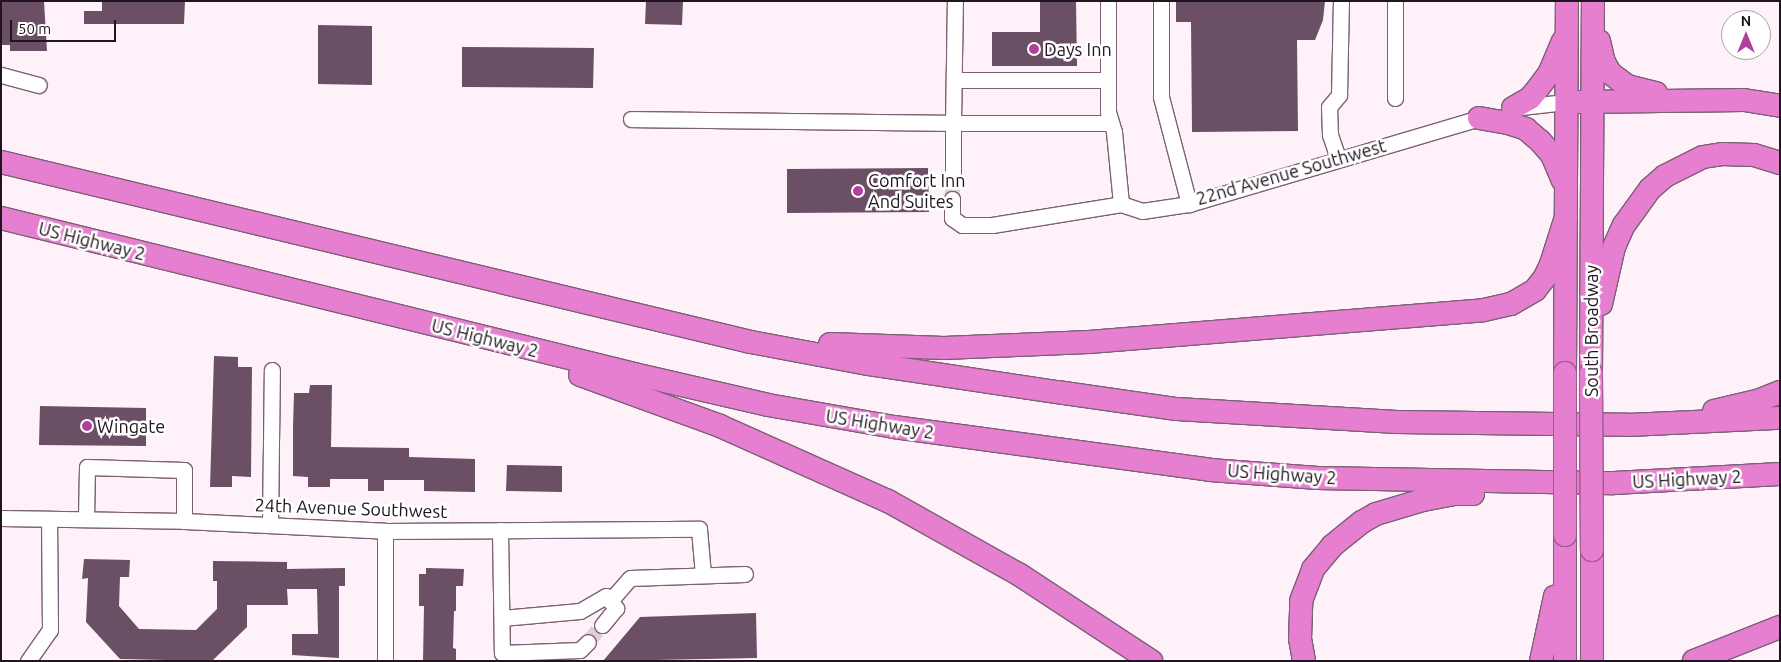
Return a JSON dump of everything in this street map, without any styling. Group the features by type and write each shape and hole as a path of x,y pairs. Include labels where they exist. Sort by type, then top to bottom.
{"highway":[{"name":"South Broadway","path":"1565,661 1567,1"},
{"name":"South Broadway","path":"1592,661 1593,7"},
{"path":"1593,7 1604,62 1610,73 1627,86 1684,100 1744,100 1780,106"},
{"path":"1514,108 1530,98 1549,74 1567,34"},
{"name":"22nd Avenue Southwest","path":"1566,102 1684,100"},
{"path":"1479,118 1508,122 1526,129 1540,141 1552,156 1566,187"},
{"path":"1591,350 1614,247 1634,208 1650,189 1665,176 1703,157 1737,154 1754,156 1780,163"},
{"path":"1,162 700,330 868,364 1178,408 1397,422 1629,425 1780,418"},
{"path":"700,330 844,346 944,348 1089,342 1484,310 1511,304 1535,290 1545,277 1551,264 1566,217"},
{"name":"US Highway 2","path":"1,218 464,333 768,405 894,427 1210,470 1318,478 1545,482 1683,481 1780,474"},
{"path":"1,234 129,250"},
{"path":"464,333 521,357 603,382 720,426 888,500 1020,575 1151,661"},
{"path":"1629,425 1673,413 1718,411 1760,400 1780,392"},
{"path":"1304,661 1300,620 1301,601 1306,585 1320,559 1344,534 1376,514 1398,506 1454,494 1499,494 1545,482"},
{"path":"1540,661 1565,539"},
{"path":"1694,661 1780,627"}],"street":[{"path":"953,178 955,1"},
{"path":"1108,1 1108,112 1114,132 1121,204"},
{"name":"22nd Avenue Southwest","path":"1161,1 1161,97 1189,204 1338,158 1514,108 1566,102"},
{"path":"1338,158 1330,135 1329,107 1338,95 1340,1"},
{"path":"1395,1 1395,98"},
{"path":"1,75 39,85"},
{"path":"954,80 1108,80"},
{"path":"631,120 953,123 1110,122"},
{"path":"952,199 952,218 962,226 992,225 1121,204 1142,210 1189,204"},
{"path":"270,525 272,370"},
{"path":"86,520 87,467 184,470 184,521"},
{"name":"24th Avenue Southwest","path":"1,518 184,521 385,531 699,529 703,575"},
{"path":"28,661 50,630 49,519"},
{"path":"500,530 502,653 580,650 588,642"},
{"path":"385,531 385,661"},
{"path":"610,601 630,578 745,574"},
{"path":"502,618 580,612 606,596 616,608 602,625"}],"building":[{"path":"1,1 44,1 47,51 10,51 10,45 1,45"},
{"path":"102,1 185,1 184,24 84,24 84,11 102,11"},
{"path":"646,1 683,1 682,25 645,24"},
{"name":"Days Inn","path":"1040,1 1076,1 1077,66 992,66 992,32 1040,32"},
{"path":"1176,1 1325,1 1323,20 1315,40 1297,40 1298,131 1192,132 1191,22 1176,22"},
{"path":"318,25 372,26 372,85 318,84"},
{"path":"462,47 594,48 593,88 462,87"},
{"name":"Comfort Inn And Suites","path":"928,168 929,212 787,213 787,169"},
{"path":"214,356 238,357 238,367 252,367 251,477 232,476 232,487 210,487"},
{"path":"310,385 332,385 331,447 409,448 409,457 475,459 475,492 424,491 424,480 384,480 384,491 368,491 368,479 330,479 330,487 308,487 308,477 293,476 293,427 294,393 309,393"},
{"path":"40,406 146,408 146,446 39,445"},
{"path":"507,465 562,466 562,492 506,491"},
{"path":"84,559 130,560 129,577 120,577 119,606 139,629 196,630 217,609 217,581 213,581 213,561 287,562 287,569 345,568 345,586 339,586 339,658 292,655 292,634 318,634 317,589 287,589 288,605 247,605 247,627 212,661 120,659 86,622 88,578 82,579"},
{"path":"426,568 464,569 463,586 456,586 453,648 456,649 456,661 423,661 424,606 419,606 419,574 426,574"},
{"path":"756,613 757,658 603,661 640,617"}],"tunnel":[{"path":"952,199 953,178"},
{"path":"588,642 602,625"}],"place":[{"name":"Days Inn","path":"1034,49"},
{"name":"Comfort Inn And Suites","path":"858,191"},
{"name":"Wingate","path":"87,426"}]}
